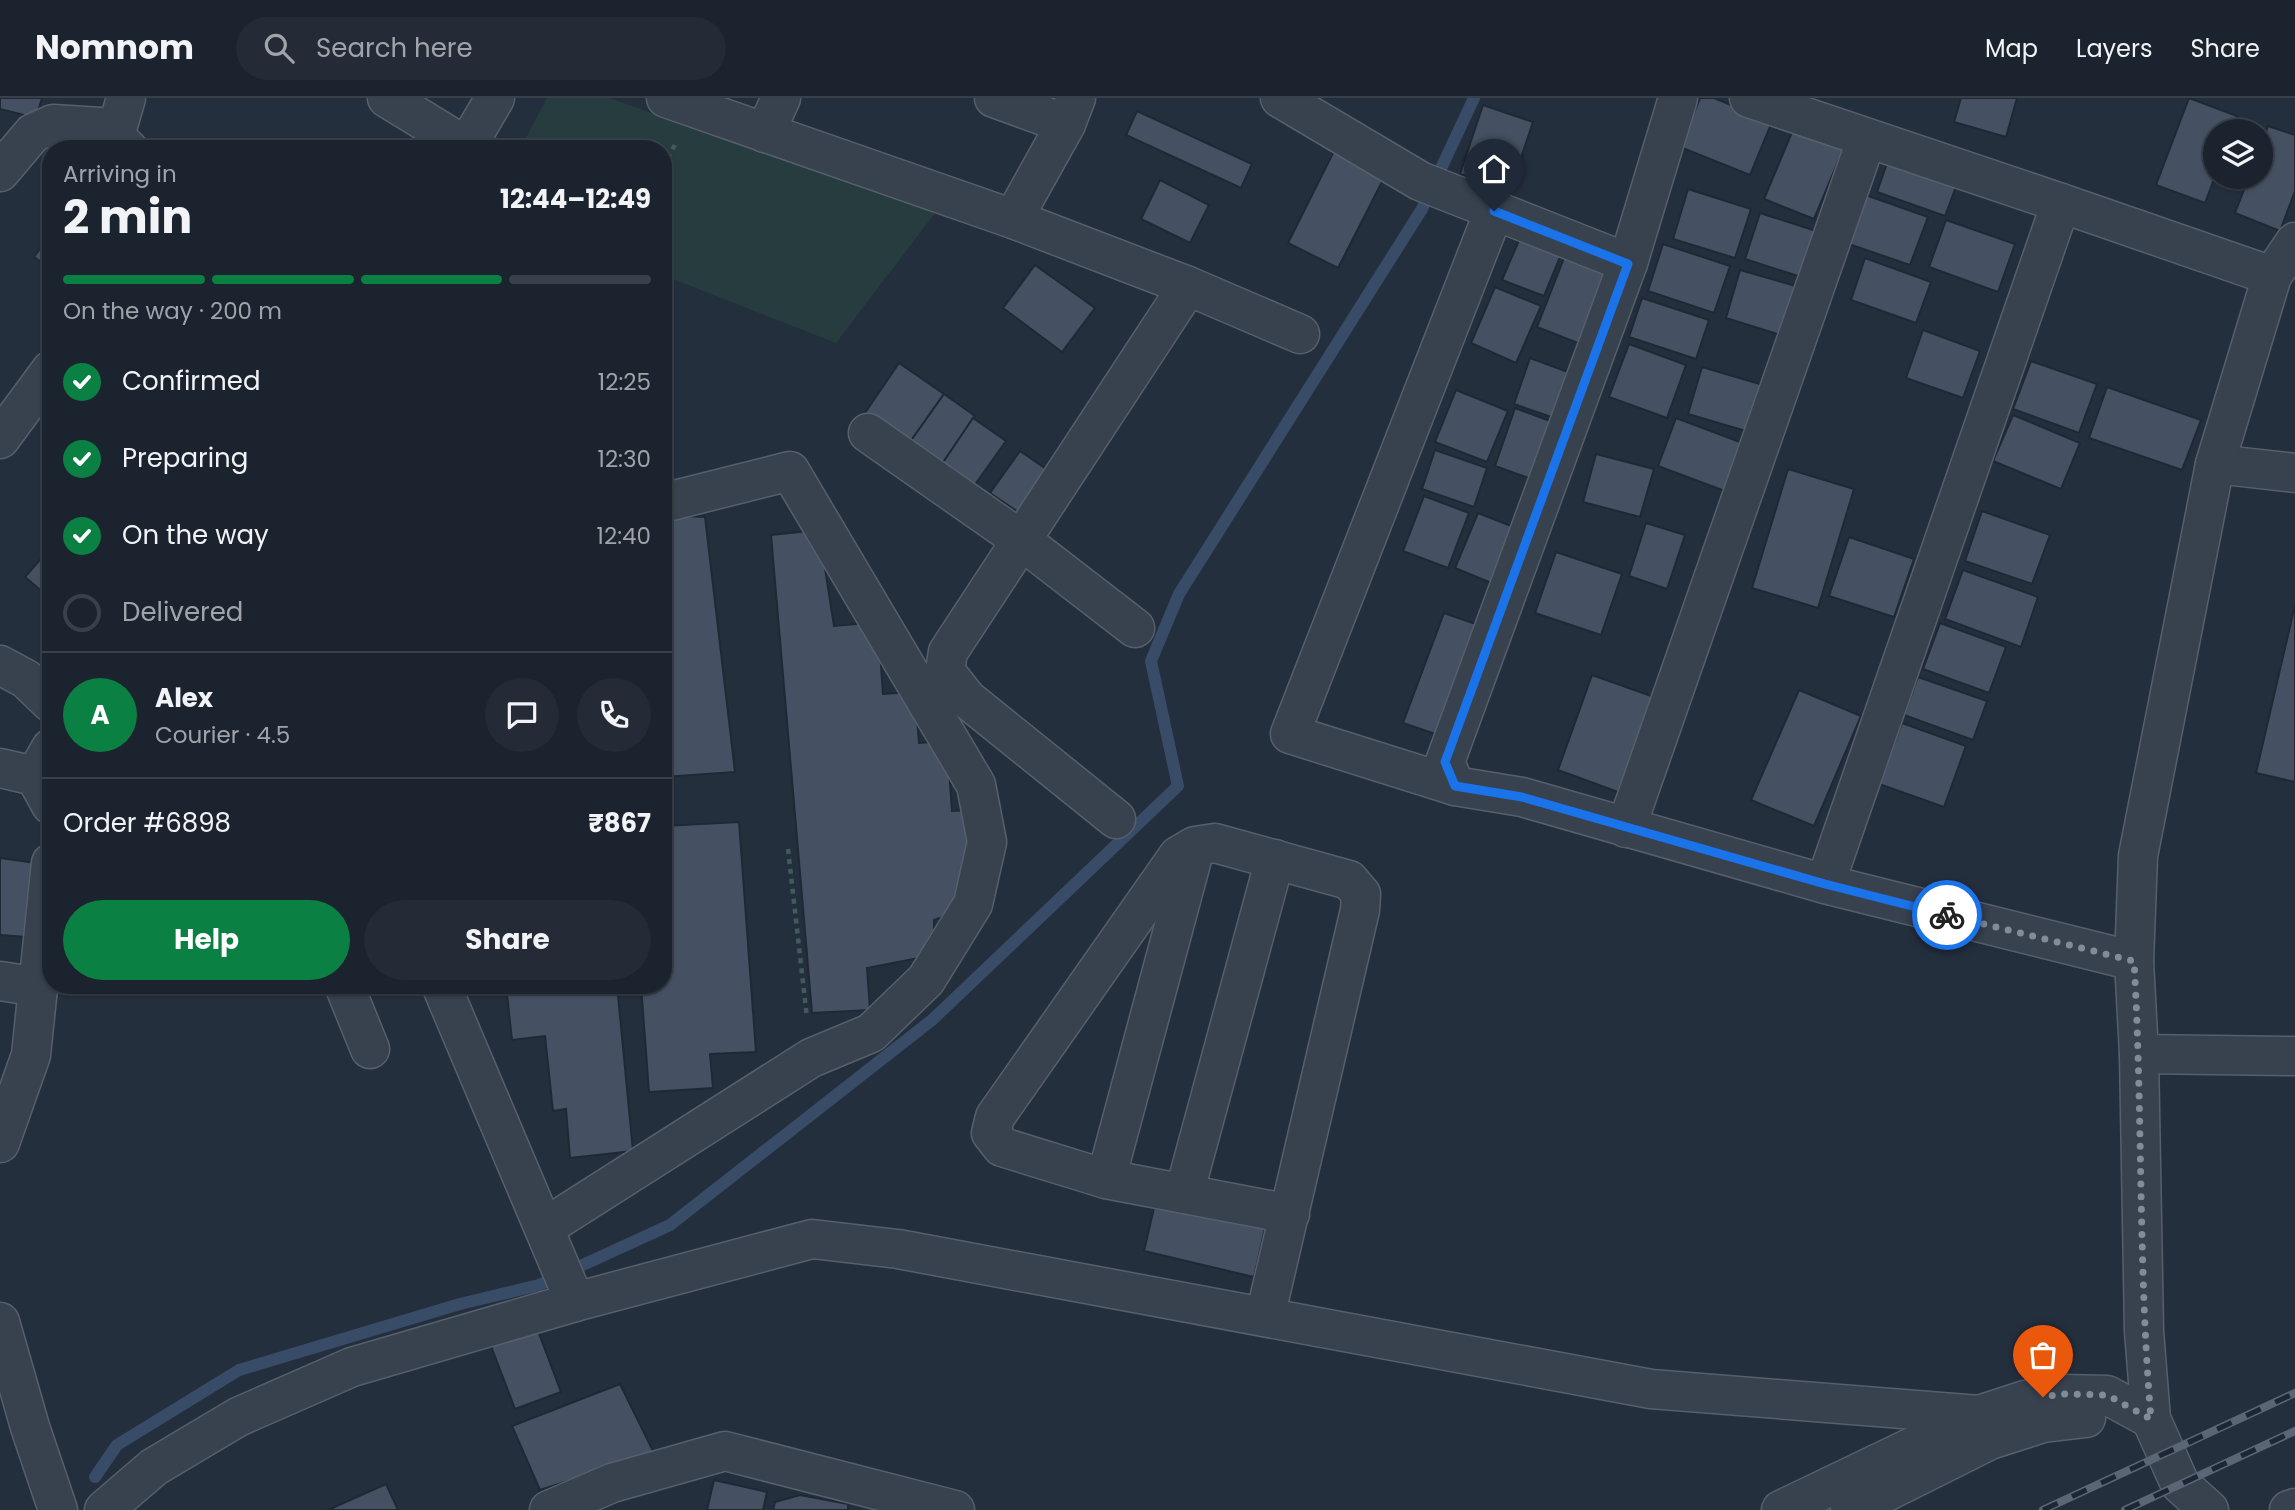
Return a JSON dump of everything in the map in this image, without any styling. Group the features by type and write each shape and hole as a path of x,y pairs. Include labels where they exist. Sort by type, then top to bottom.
{"street":[{"path":"122,140 127,98"},
{"path":"387,98 453,140"},
{"path":"471,140 495,98"},
{"path":"666,98 1013,219 1188,286 1300,334"},
{"path":"765,133 781,98"},
{"path":"994,98 1071,111 1013,219"},
{"path":"1280,98 1436,187 1628,264"},
{"path":"1455,786 1445,762 1628,264 1678,98"},
{"path":"1749,98 2062,202 2272,276"},
{"path":"0,172 33,133 54,124 102,127 118,140"},
{"path":"1626,828 1867,138"},
{"path":"1825,884 2062,202"},
{"path":"1494,211 1290,734 1455,786 1522,797 1825,884 2134,961"},
{"path":"2208,1510 2180,1484 2151,1419 2144,1331 2139,1054 2134,961 2138,856 2215,464 2272,276 2295,242"},
{"path":"1116,819 967,699 946,671 948,652 1188,286"},
{"path":"0,439 42,382"},
{"path":"868,433 1021,540 1135,628"},
{"path":"2215,464 2295,472"},
{"path":"552,1224 811,1058 871,1033 926,980 973,904 988,842 976,785 790,471 672,501"},
{"path":"0,665 26,679 42,694"},
{"path":"1265,1317 1290,1214 1360,910 1361,894 1349,880 1215,843 1195,846 1178,856 995,1117 991,1133 1002,1147 1106,1179 1290,1214"},
{"path":"1106,1179 1195,846"},
{"path":"1184,1194 1275,859"},
{"path":"0,1143 31,1055 42,956"},
{"path":"0,981 39,987"},
{"path":"348,994 370,1049"},
{"path":"445,994 552,1224"},
{"path":"470,994 552,1224 569,1288"},
{"path":"2139,1054 2295,1056"},
{"path":"104,1510 154,1467 238,1417 352,1367 569,1288 812,1239 898,1249 1651,1389 1979,1415"},
{"path":"0,1322 30,1427 58,1510"},
{"path":"1781,1510 1979,1415 2025,1400 2073,1394 2107,1395 2151,1419"},
{"path":"1850,1510 1990,1440 2043,1423 2085,1418 2151,1419"},
{"path":"549,1510 612,1483 725,1451 955,1510"},
{"path":"2289,1510 2295,1508"}],"path":[{"path":"789,849 811,1058"}],"green space":[{"path":"547,98 609,98 935,213 836,343 672,279 672,140 525,140"}],"building":[{"path":"0,98 42,98 36,118 0,109"},
{"path":"1700,98 1714,98 1772,122 1750,175 1680,147"},
{"path":"1961,98 2017,98 2006,137 1954,122"},
{"path":"2189,98 2237,116 2236,119 2203,119 2203,189 2210,189 2205,203 2156,185"},
{"path":"1483,105 1533,122 1510,191 1460,174"},
{"path":"1137,111 1252,164 1241,188 1126,135"},
{"path":"1795,125 1845,145 1814,219 1764,199"},
{"path":"2273,128 2295,135 2295,191 2280,231 2235,213 2244,189 2273,189"},
{"path":"1336,147 1387,172 1338,268 1288,243"},
{"path":"1891,152 1960,176 1945,216 1877,192"},
{"path":"1160,180 1209,205 1190,243 1141,219"},
{"path":"1688,189 1751,209 1735,258 1673,239"},
{"path":"1860,193 1928,217 1910,265 1843,242"},
{"path":"1760,213 1816,231 1801,277 1745,259"},
{"path":"1946,220 2015,244 1998,292 1929,267"},
{"path":"1523,231 1564,247 1544,296 1502,280"},
{"path":"1663,244 1730,266 1714,313 1648,291"},
{"path":"42,246 42,263 34,257"},
{"path":"1566,253 1617,274 1588,347 1537,327"},
{"path":"1865,258 1931,282 1916,323 1851,300"},
{"path":"1035,265 1095,308 1062,352 1003,308"},
{"path":"1740,270 1799,287 1784,336 1726,318"},
{"path":"1495,287 1541,306 1516,363 1471,343"},
{"path":"1642,298 1709,320 1696,359 1629,337"},
{"path":"1923,330 1980,351 1963,398 1906,378"},
{"path":"1629,344 1686,365 1667,418 1609,397"},
{"path":"1530,358 1576,375 1560,420 1514,404"},
{"path":"2031,361 2097,384 2079,433 2013,409"},
{"path":"899,363 944,394 909,444 865,413"},
{"path":"1702,367 1770,387 1756,434 1688,414"},
{"path":"2107,387 2201,420 2182,470 2089,438"},
{"path":"1456,390 1508,411 1487,462 1435,442"},
{"path":"944,394 975,416 942,464 910,442"},
{"path":"1515,408 1561,425 1540,482 1495,466"},
{"path":"2013,415 2080,443 2061,489 1993,461"},
{"path":"973,418 1006,441 974,486 942,464"},
{"path":"1676,418 1748,445 1730,493 1658,466"},
{"path":"1435,450 1487,468 1474,507 1422,489"},
{"path":"1020,451 1059,478 1030,520 990,493"},
{"path":"1596,454 1654,469 1640,517 1583,502"},
{"path":"1788,469 1854,489 1818,608 1752,588"},
{"path":"1424,496 1469,513 1448,568 1403,551"},
{"path":"1982,511 2050,535 2032,584 1965,561"},
{"path":"1478,513 1524,531 1501,587 1455,568"},
{"path":"672,515 705,517 735,772 672,776"},
{"path":"1646,523 1685,535 1667,589 1629,576"},
{"path":"819,530 834,626 878,622 883,694 915,692 919,743 947,741 952,811 974,810 963,910 934,920 934,955 867,968 870,1010 812,1013 771,535"},
{"path":"1849,537 1914,559 1894,617 1829,596"},
{"path":"1556,552 1622,574 1601,635 1535,613"},
{"path":"42,557 42,591 25,577"},
{"path":"1963,570 2038,597 2021,647 1945,619"},
{"path":"2295,605 2295,782 2256,773"},
{"path":"1444,613 1487,628 1447,738 1403,723"},
{"path":"1940,623 2006,647 1989,693 1923,669"},
{"path":"1592,675 1654,697 1618,792 1558,770"},
{"path":"1918,677 1987,701 1973,740 1904,715"},
{"path":"1799,690 1861,716 1814,826 1751,800"},
{"path":"1902,723 1966,746 1944,807 1879,784"},
{"path":"739,822 756,1052 710,1054 713,1088 649,1092 642,994 672,994 672,826"},
{"path":"0,858 36,863 27,937 0,935"},
{"path":"507,994 618,994 633,1151 570,1158 566,1109 553,1111 545,1036 512,1040"},
{"path":"1156,1199 1266,1224 1254,1277 1144,1251"},
{"path":"532,1315 561,1392 515,1409 486,1333"},
{"path":"620,1384 654,1453 540,1490 512,1426"},
{"path":"714,1480 767,1492 763,1510 707,1510"},
{"path":"386,1484 398,1510 328,1510"},
{"path":"800,1495 848,1504 848,1510 773,1510 775,1502"}],"waterway":[{"path":"95,1477 117,1445 239,1370 460,1304 539,1285 670,1225 932,1020 1178,786 1151,661 1179,594 1422,209 1474,98"}],"railway":[{"path":"2043,1510 2295,1393"},
{"path":"2125,1510 2295,1431"}],"way so far":[{"path":"1947,915 2134,961 2139,1054 2144,1331 2151,1419 2107,1395 2062,1394 2043,1397"}],"route":[{"path":"1494,211 1628,264 1445,762 1455,786 1522,797 1825,884 1947,915"}]}
